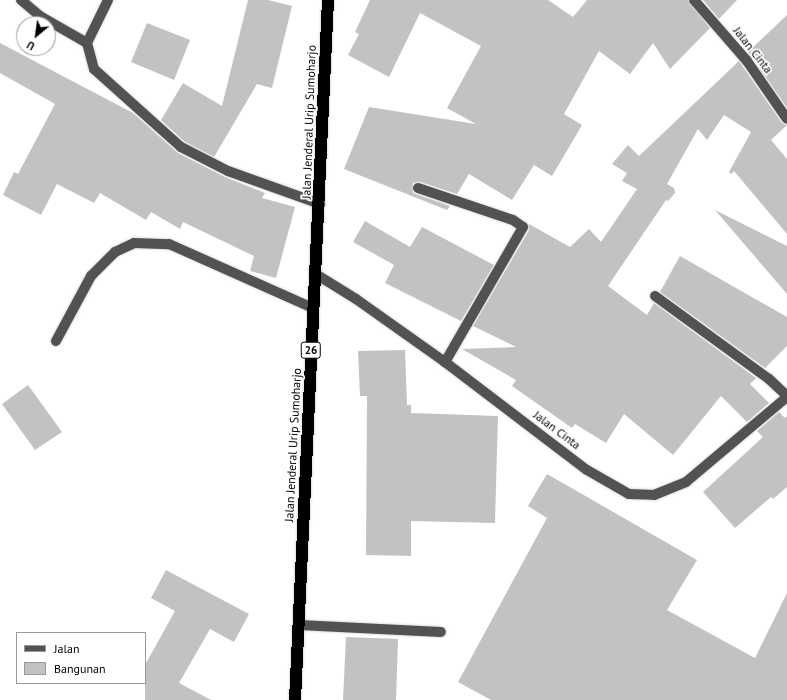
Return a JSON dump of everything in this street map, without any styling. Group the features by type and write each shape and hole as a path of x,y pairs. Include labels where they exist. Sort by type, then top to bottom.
{"highway":[{"name":"Jalan Jenderal Urip Sumoharjo","path":"295,700 314,273 320,204 328,0"}],"street":[{"path":"21,0 40,16 87,43"},
{"path":"108,0 87,43 94,69 182,147 228,171 320,204"},
{"name":"Jalan Cinta","path":"694,0 747,61 787,119"},
{"path":"418,188 506,218 519,223 523,227 445,362"},
{"path":"56,341 91,276 115,252 134,243 169,244 313,308"},
{"name":"Jalan Cinta","path":"314,273 356,299 445,362 587,470 629,494 654,495 686,482 787,396"},
{"path":"655,296 769,379 787,396"},
{"path":"299,625 441,632"}],"building":[{"path":"248,0 268,0 292,6 272,88 257,84 214,157 185,142 161,120 183,83 222,106"},
{"path":"370,0 548,0 573,17 587,0 688,0 710,28 670,69 653,43 630,74 599,51 564,114 582,125 552,176 534,165 512,200 469,174 457,194 420,182 413,183 413,193 450,206 447,210 344,169 369,107 476,124 447,108 481,46 420,13 389,77 348,55 359,34 355,32"},
{"path":"703,0 737,0 719,19"},
{"path":"787,15 787,108 748,52"},
{"path":"147,23 190,40 174,80 131,62"},
{"path":"0,43 16,51 16,56 25,56 133,113 178,153 225,177 265,193 262,198 295,207 276,278 250,271 254,256 183,222 180,229 151,212 146,220 100,193 94,203 57,184 41,215 3,195 14,172 18,174 55,104 0,73"},
{"path":"739,61 782,123 787,125 771,140 787,159 787,234 734,171 731,174 729,172 751,132 724,115 707,140 698,129 667,184 674,188 675,193 668,201 666,200 608,286 647,315 654,303 756,378 750,384 769,403 747,422 721,396 673,455 624,414 606,443 575,424 572,428 512,386 516,380 462,349 516,347 473,326 529,230 529,224 570,247 589,229 601,242 637,189 622,181 627,173 612,164 628,145 639,156"},
{"path":"715,210 787,246 787,294"},
{"path":"365,221 410,247 422,227 494,265 461,321 385,283 394,265 353,242"},
{"path":"680,256 787,317 787,346 765,368 660,292"},
{"path":"405,350 407,405 411,405 411,413 498,416 495,523 411,521 411,556 366,555 367,396 360,396 358,351"},
{"path":"28,385 62,432 35,450 2,404"},
{"path":"779,412 785,418 787,416 787,487 773,499 771,497 735,528 703,492 763,437 757,431"},
{"path":"547,474 697,560 667,610 755,658 787,593 787,700 491,700 458,682 547,518 528,506"},
{"path":"166,570 249,614 234,642 210,629 179,683 211,700 145,700 146,663 175,611 151,598"},
{"path":"346,637 398,639 396,700 343,700"}]}
